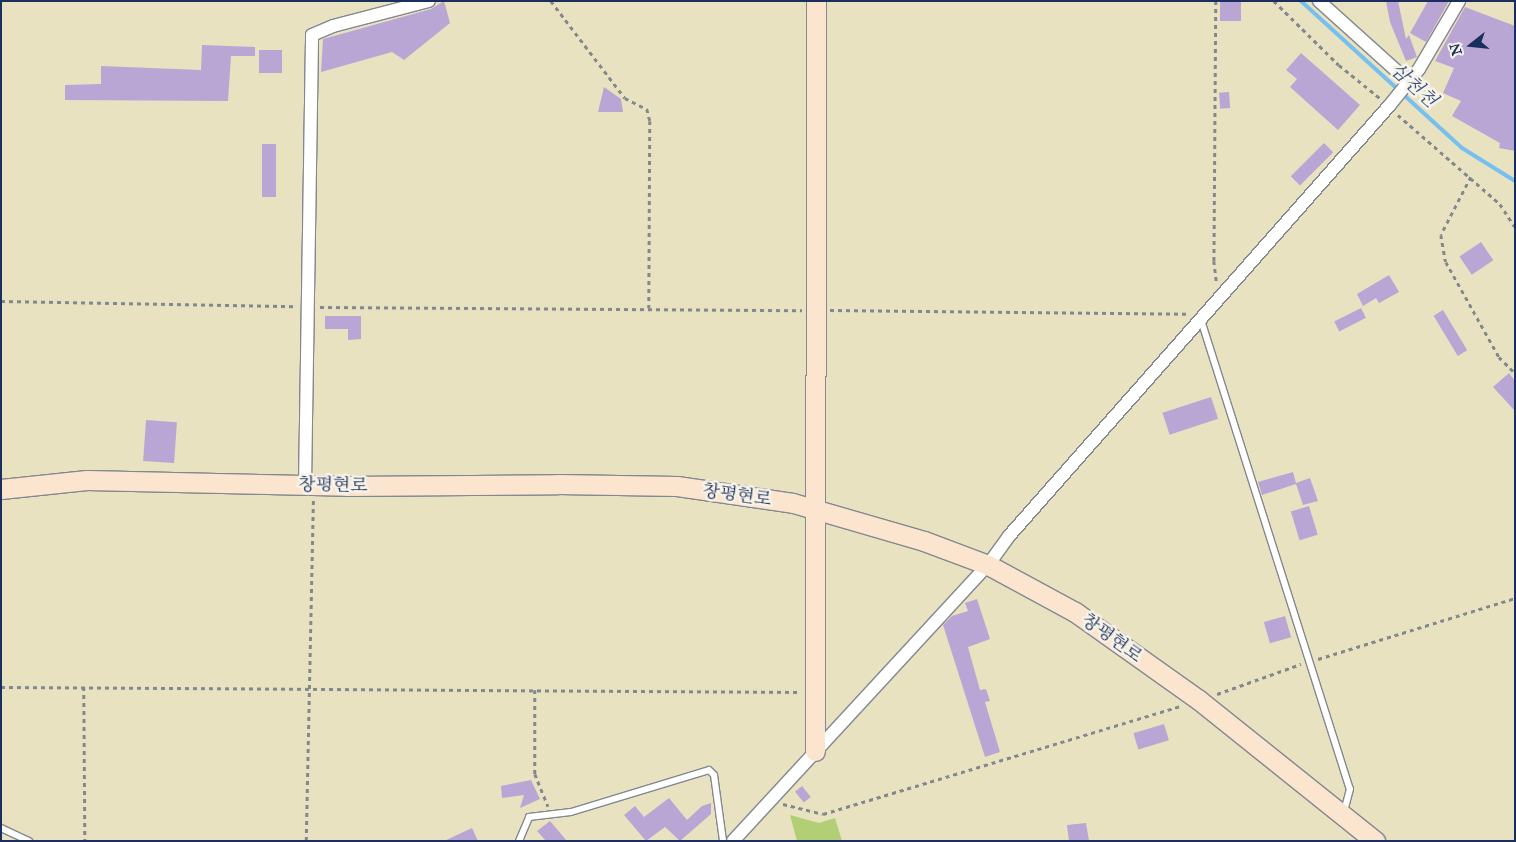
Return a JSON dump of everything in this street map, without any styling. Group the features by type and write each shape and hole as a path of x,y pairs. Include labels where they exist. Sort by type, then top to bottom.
{"main road":[{"path":"814,751 816,1"},
{"name":"창평현로","path":"1,489 87,480 309,485 676,486 793,503 924,541 988,565 1075,612 1199,700 1375,841"}],"street":[{"path":"309,485 308,307 312,35 333,26 429,1"},
{"path":"1319,1 1408,83"},
{"path":"733,841 814,751 988,565 1009,536 1202,320 1389,106 1408,83 1459,1"}],"lane":[{"path":"1202,320 1350,789 1343,815"},
{"path":"519,841 529,817 571,812 709,770 714,775 723,841"},
{"path":"1,828 29,841"}],"path":[{"path":"551,1 625,98 647,109 650,121 649,308"},
{"path":"1216,1 1214,262 1221,298"},
{"path":"1471,177 1442,234 1446,262 1499,357 1515,373"},
{"path":"1,300 308,307 1177,312 1193,314 1202,320"},
{"path":"306,841 309,689 309,485"},
{"path":"770,800 823,814 1199,700 1310,661 1515,598"},
{"path":"1,687 814,692"},
{"path":"84,687 85,841"},
{"path":"536,690 534,774 551,814"}],"green space":[{"path":"790,815 819,823 835,818 842,841 797,841"}],"building":[{"path":"444,1 450,23 404,60 392,52 321,72 323,39 431,9"},
{"path":"1220,1 1241,1 1241,21 1220,21"},
{"path":"1386,1 1398,1 1406,39 1409,35 1417,57 1406,61 1390,22"},
{"path":"1428,1 1449,1 1426,42 1410,33"},
{"path":"1465,7 1515,26 1515,151 1499,148 1500,143 1452,116 1461,101 1443,93 1454,68 1435,61"},
{"path":"202,45 255,47 255,56 231,56 228,101 65,100 65,85 101,84 101,66 201,70"},
{"path":"259,50 282,50 282,73 259,73"},
{"path":"1301,53 1360,105 1338,130 1290,87 1297,79 1286,70"},
{"path":"604,87 621,99 623,112 598,112"},
{"path":"1229,92 1230,108 1220,109 1219,93"},
{"path":"1324,143 1333,152 1300,185 1291,176"},
{"path":"262,144 276,144 276,197 262,197"},
{"path":"1481,242 1493,260 1472,275 1459,257"},
{"path":"1389,275 1399,292 1379,303 1376,298 1363,306 1357,294"},
{"path":"1361,308 1366,318 1339,331 1334,322"},
{"path":"1443,310 1467,350 1458,356 1434,316"},
{"path":"325,316 361,316 361,339 348,340 348,329 325,329"},
{"path":"1509,373 1515,381 1515,411 1493,387"},
{"path":"1211,397 1218,419 1170,435 1162,413"},
{"path":"146,420 177,422 174,463 143,461"},
{"path":"1293,472 1296,483 1310,478 1318,501 1303,505 1296,484 1262,495 1258,482"},
{"path":"1309,506 1318,535 1300,540 1291,512"},
{"path":"977,599 990,639 968,647 980,690 986,689 990,701 985,702 1000,752 985,757 943,625 952,616 968,611 965,603"},
{"path":"1285,616 1291,637 1270,643 1264,622"},
{"path":"1164,724 1169,740 1138,750 1133,733"},
{"path":"531,780 540,799 520,808 524,795 502,798 501,786"},
{"path":"802,786 811,797 804,803 795,792"},
{"path":"669,798 687,820 702,806 711,803 711,814 680,841 665,827 646,841 624,815 635,806 644,817"},
{"path":"550,821 567,841 546,841 537,831"},
{"path":"1086,823 1089,841 1069,841 1067,825"},
{"path":"472,828 478,841 444,841"}],"waterway":[{"name":"삼천천","path":"1301,1 1462,148 1515,181"}]}
